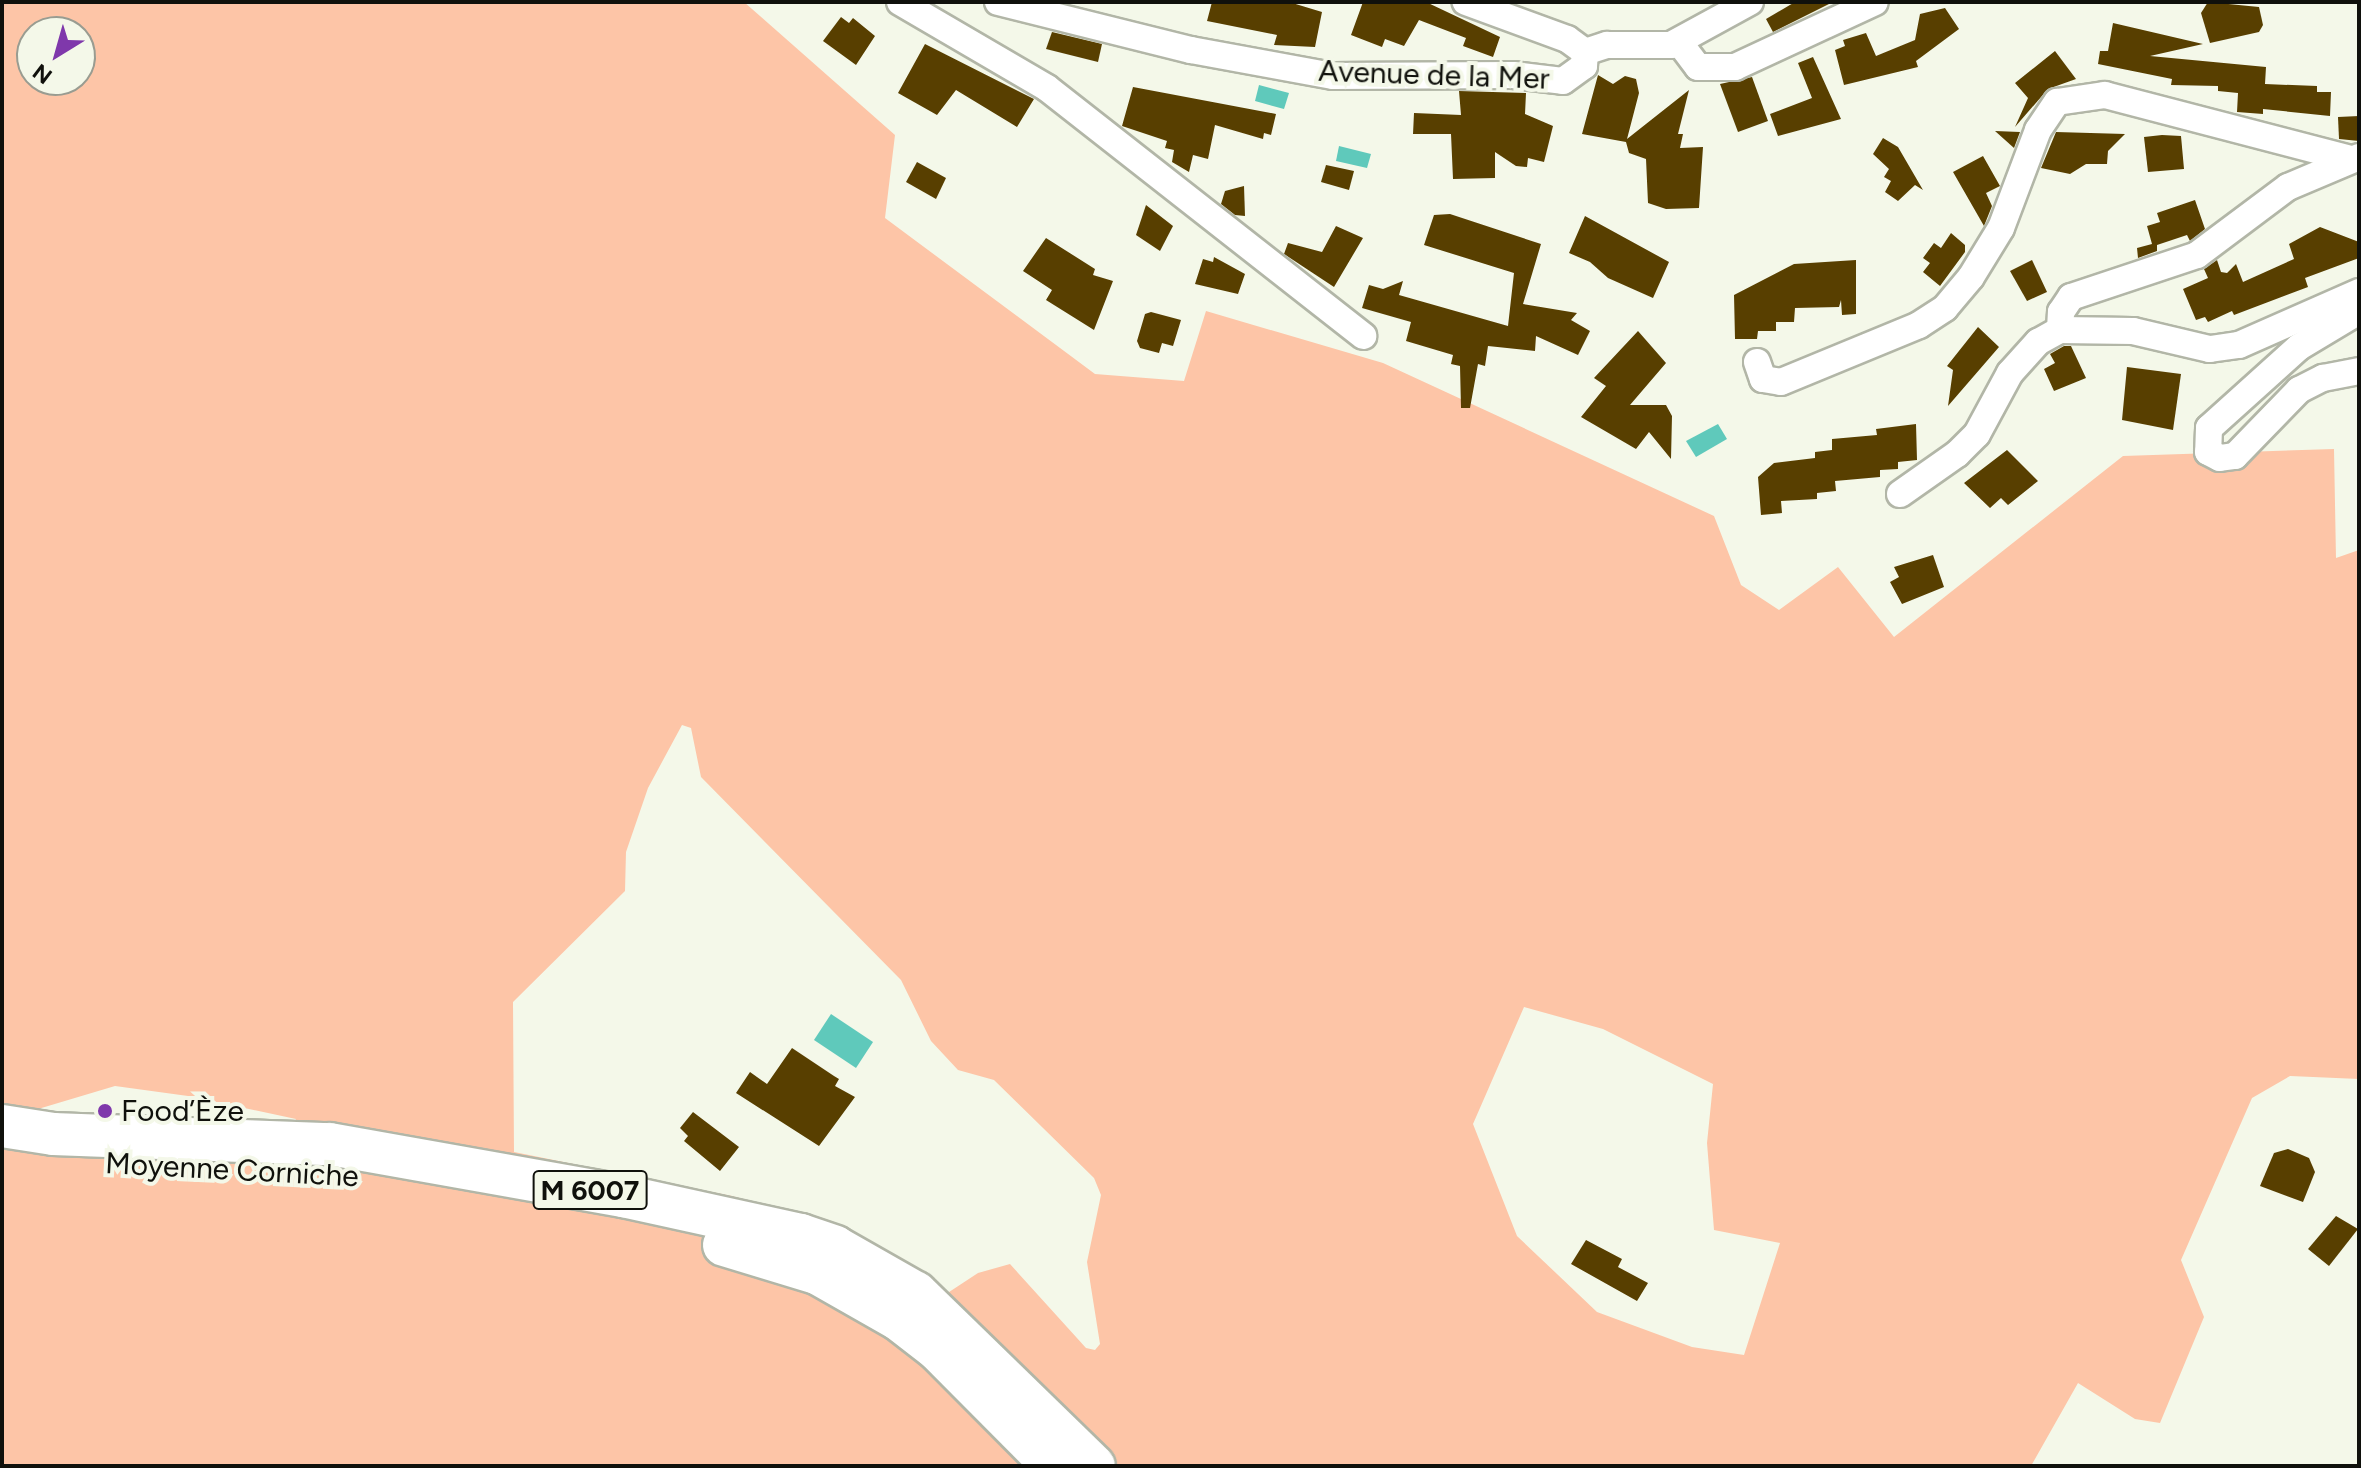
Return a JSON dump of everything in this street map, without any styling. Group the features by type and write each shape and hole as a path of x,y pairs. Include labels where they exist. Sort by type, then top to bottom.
{"main road":[{"name":"Moyenne Corniche","path":"2,1126 53,1134 330,1144 623,1196 801,1235 845,1253 916,1293 1094,1466"},
{"name":"Moyenne Corniche","path":"2,1156 327,1170 506,1200 749,1251 817,1273 898,1319 938,1350 1053,1466"}],"street":[{"path":"900,2 1047,88 1363,336"},
{"name":"Avenue de la Mer","path":"998,2 1191,50 1333,76 1513,75 1563,81 1584,66 1585,52 1567,39 1466,2"},
{"path":"1585,52 1607,45 1675,43 1750,2"},
{"path":"1675,43 1698,67 1735,67 1875,2"},
{"path":"1757,362 1763,379 1781,382 1919,325 1945,308 1971,277 2001,228 2038,130 2057,102 2105,95 2355,158"},
{"path":"2060,330 2061,312 2071,297 2197,255 2288,187 2355,158"},
{"path":"1900,494 1977,434 2010,373 2038,342 2060,330 2133,331 2210,349 2239,345 2359,292"},
{"path":"2359,311 2299,347 2209,428 2208,452 2220,458 2235,456 2299,390 2323,378 2359,371"}],"shaded area":[{"path":"2,2 744,2 895,135 885,218 1095,374 1184,381 1206,311 1383,363 1714,516 1741,585 1779,610 1838,567 1894,637 2123,456 2334,449 2336,558 2359,550 2359,1079 2290,1076 2252,1098 2181,1260 2204,1317 2160,1423 2135,1419 2078,1383 2031,1466 2,1466","holes":["682,725 691,728 701,777 901,980 931,1041 958,1070 994,1080 1094,1178 1101,1195 1087,1262 1100,1344 1095,1350 1086,1348 1010,1264 978,1273 943,1296 830,1223 732,1196 514,1152 513,1002 625,891 626,852 648,788","1524,1007 1603,1029 1713,1084 1707,1143 1714,1230 1780,1243 1744,1355 1692,1347 1597,1312 1517,1236 1473,1124","115,1086 188,1096 296,1119 289,1131 18,1115"]}],"water":[{"path":"1259,85 1289,93 1284,109 1255,101"},
{"path":"1339,146 1371,154 1367,168 1336,161"},
{"path":"1718,424 1727,439 1696,457 1686,441"},
{"path":"831,1014 873,1042 856,1068 814,1040"}],"building":[{"path":"1212,2 1289,2 1322,12 1315,47 1274,45 1277,35 1207,21"},
{"path":"1363,2 1426,2 1500,37 1493,57 1463,46 1466,38 1419,20 1404,46 1385,39 1382,47 1351,35"},
{"path":"1795,2 1833,2 1773,32 1766,19"},
{"path":"2208,2 2259,7 2263,25 2259,32 2210,43 2201,13"},
{"path":"1945,8 1959,29 1916,61 1918,67 1844,85 1835,50 1845,46 1843,40 1866,33 1876,56 1915,40 1920,14"},
{"path":"841,17 849,23 853,18 875,36 856,65 823,41"},
{"path":"2113,23 2203,44 2150,56 2266,67 2265,84 2317,86 2317,92 2331,92 2330,116 2263,109 2263,114 2237,112 2238,93 2218,91 2218,86 2171,85 2172,79 2098,64 2100,51 2108,51"},
{"path":"1052,32 1102,44 1098,62 1046,49"},
{"path":"925,44 1034,99 1017,127 956,90 937,115 898,93"},
{"path":"2055,51 2076,79 2048,89 2015,127 2028,98 2015,83"},
{"path":"1813,57 1841,119 1778,136 1770,114 1812,98 1798,63"},
{"path":"1598,75 1613,84 1625,76 1636,79 1639,93 1627,139 1689,90 1678,134 1683,134 1680,148 1703,147 1699,208 1666,209 1648,203 1646,159 1629,153 1626,142 1582,134"},
{"path":"1752,77 1768,121 1738,132 1720,84"},
{"path":"1133,87 1276,114 1271,135 1264,133 1263,139 1215,125 1208,159 1193,155 1189,172 1172,162 1174,150 1165,148 1167,141 1122,126"},
{"path":"1459,91 1526,93 1525,114 1553,126 1544,162 1528,158 1527,167 1516,166 1495,152 1495,178 1453,179 1451,134 1413,134 1414,113 1461,115"},
{"path":"2359,116 2359,141 2339,139 2338,117"},
{"path":"1995,131 2020,132 2014,148"},
{"path":"2056,132 2125,134 2108,151 2107,164 2086,164 2070,174 2041,168"},
{"path":"2181,136 2184,169 2148,172 2144,137"},
{"path":"1883,138 1898,147 1923,190 1915,185 1898,201 1885,192 1891,181 1884,177 1889,169 1873,154"},
{"path":"1983,156 2000,186 1986,193 1992,206 1984,226 1953,172"},
{"path":"917,162 946,178 936,199 906,182"},
{"path":"1326,165 1354,171 1349,190 1321,182"},
{"path":"1244,186 1245,216 1235,215 1221,204 1225,191"},
{"path":"2195,200 2205,229 2190,241 2187,235 2157,245 2157,251 2138,258 2137,248 2152,244 2147,226 2160,222 2157,213"},
{"path":"1146,205 1173,226 1160,251 1136,235"},
{"path":"1450,214 1541,244 1523,304 1577,313 1571,320 1590,331 1578,355 1536,336 1535,351 1488,346 1485,366 1478,364 1470,408 1461,408 1460,366 1451,364 1453,355 1406,341 1411,322 1362,308 1369,285 1383,289 1403,281 1399,295 1508,326 1514,273 1424,245 1434,215"},
{"path":"1585,216 1669,262 1653,298 1608,278 1590,262 1569,253"},
{"path":"1336,226 1363,238 1334,287 1284,254 1288,243 1322,252"},
{"path":"2320,227 2359,242 2359,258 2305,278 2308,287 2234,315 2232,311 2208,322 2205,317 2196,320 2183,289 2208,278 2204,269 2217,260 2221,272 2227,273 2236,264 2243,282 2294,259 2289,244"},
{"path":"1951,233 1965,245 1965,252 1940,286 1923,272 1930,263 1923,258 1934,243 1941,248"},
{"path":"1046,238 1095,269 1093,275 1113,281 1094,330 1046,300 1052,290 1023,271"},
{"path":"1214,257 1245,274 1238,294 1195,284 1203,259 1213,262"},
{"path":"1856,260 1856,314 1842,315 1841,300 1839,307 1795,308 1794,322 1776,322 1776,331 1758,331 1757,339 1735,339 1734,295 1794,264"},
{"path":"2032,260 2047,292 2027,301 2010,271"},
{"path":"1151,312 1181,320 1173,346 1162,343 1159,353 1140,348 1137,341 1145,314"},
{"path":"1978,327 1999,347 1948,406 1953,370 1947,366"},
{"path":"1638,331 1666,363 1630,405 1666,405 1672,416 1671,459 1649,432 1636,449 1581,417 1606,386 1594,378"},
{"path":"2064,346 2071,346 2086,378 2054,391 2044,369 2055,363 2050,354"},
{"path":"2127,367 2181,374 2173,430 2122,420"},
{"path":"1916,424 1917,460 1898,462 1898,469 1880,470 1880,477 1835,481 1836,491 1817,493 1817,499 1781,501 1782,513 1761,515 1758,477 1774,463 1815,458 1815,452 1832,450 1832,439 1877,435 1876,429"},
{"path":"2007,450 2038,481 2008,505 2001,498 1990,508 1964,483"},
{"path":"1933,555 1944,587 1902,604 1890,582 1899,577 1894,567"},
{"path":"792,1048 839,1079 835,1086 855,1097 819,1146 736,1093 750,1072 767,1084"},
{"path":"693,1112 739,1147 720,1171 684,1141 688,1136 680,1128"},
{"path":"2288,1149 2309,1158 2315,1172 2303,1202 2260,1186 2274,1153"},
{"path":"2336,1216 2358,1229 2329,1266 2308,1249"},
{"path":"1586,1240 1622,1259 1618,1267 1648,1283 1637,1301 1571,1264"}],"place":[{"name":"Food’Èze","path":"105,1111"}]}
